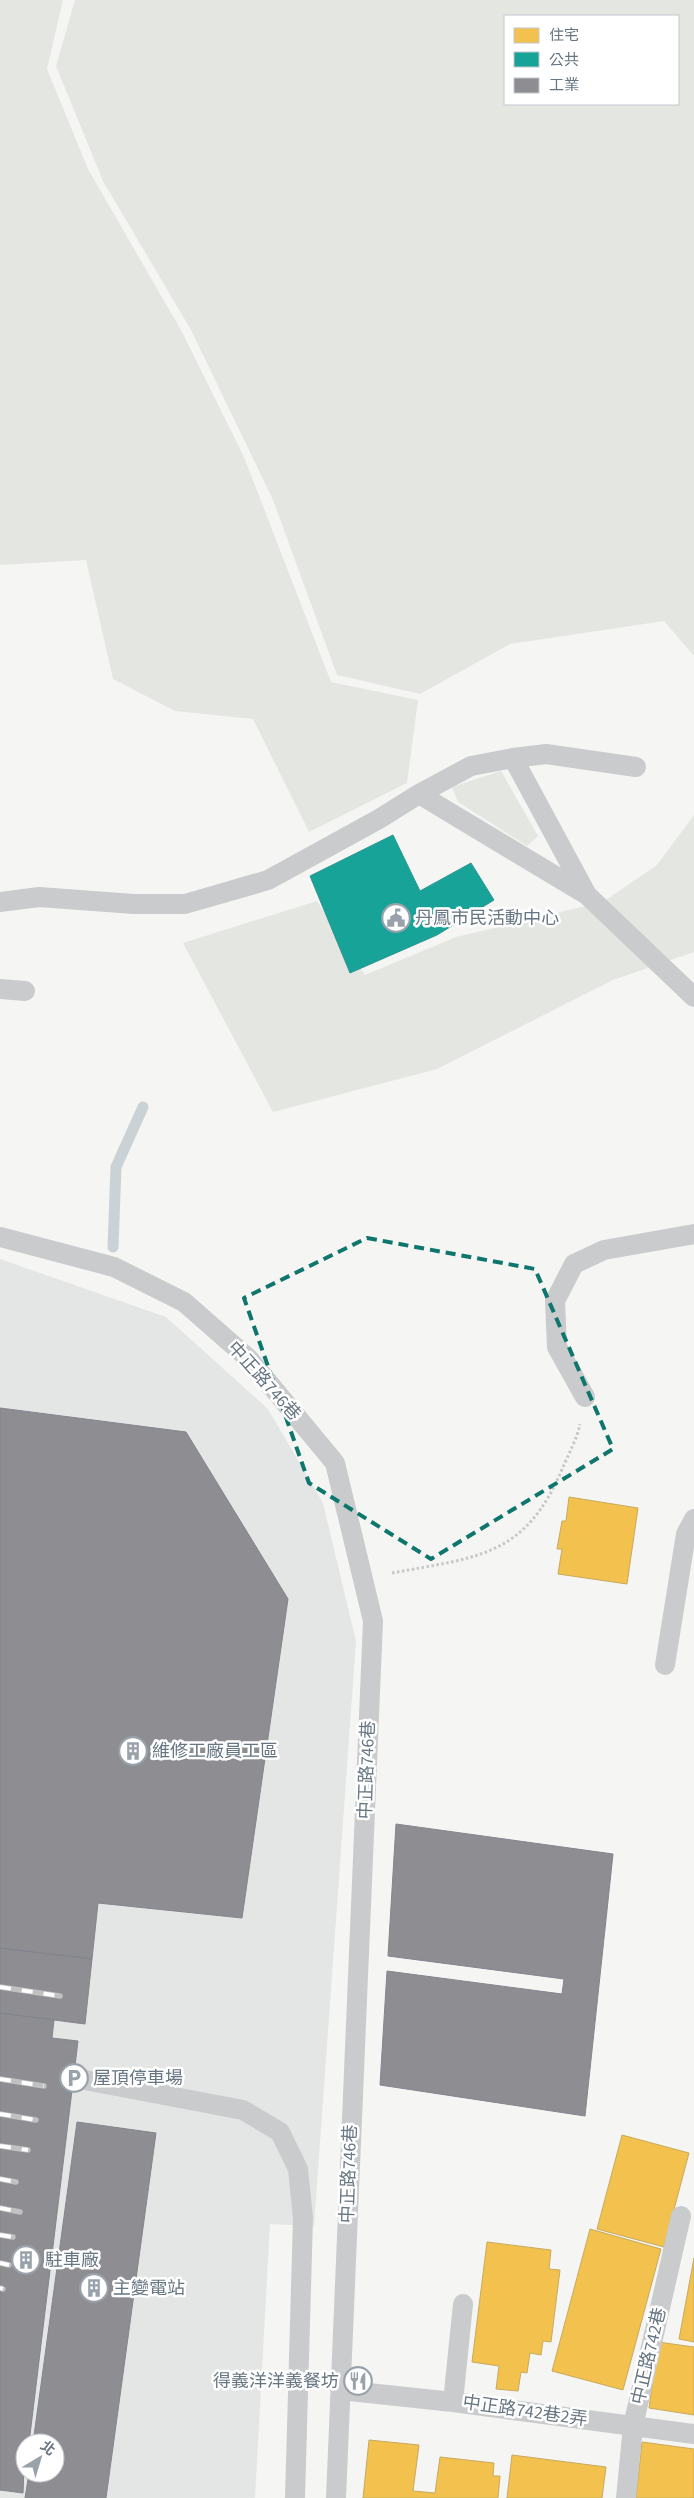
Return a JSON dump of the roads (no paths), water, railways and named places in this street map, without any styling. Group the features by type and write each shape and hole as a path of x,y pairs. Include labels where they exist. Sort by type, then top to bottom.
{"lane":[{"path":"0,902 39,898 134,904 185,904 268,880 471,766 546,754 636,767"},
{"path":"514,758 587,895"},
{"path":"419,794 587,895 694,997"},
{"path":"0,989 25,991"},
{"path":"585,1397 556,1347 555,1301 574,1264 604,1250 694,1234"},
{"name":"中正路746巷","path":"0,1237 123,1272 184,1302 249,1360 335,1463 373,1621 336,2498"},
{"path":"665,1665 686,1534 694,1519"},
{"path":"74,2078 243,2110 280,2132 298,2170 303,2218 295,2498"},
{"name":"中正路742巷","path":"626,2498 633,2426 681,2216"},
{"name":"中正路742巷2弄","path":"463,2304 453,2402 694,2434"},
{"path":"340,2390 453,2402"}],"waterway":[{"path":"113,1247 116,1167 143,1107"}],"railway":[{"path":"0,1987 60,1996"},
{"path":"0,2079 44,2086"},
{"path":"0,2114 36,2120"},
{"path":"0,2146 28,2150"},
{"path":"0,2179 16,2182"},
{"path":"0,2208 20,2212"},
{"path":"0,2235 13,2237"},
{"path":"0,2263 9,2265"}],"place":[{"name":"丹鳳市民活動中心","path":"396,918"},
{"name":"維修工廠員工區","path":"133,1751"},
{"name":"屋頂停車場","path":"74,2078"},
{"name":"駐車廠","path":"26,2260"},
{"name":"主變電站","path":"94,2288"},
{"name":"得義洋洋義餐坊","path":"358,2381"}]}
